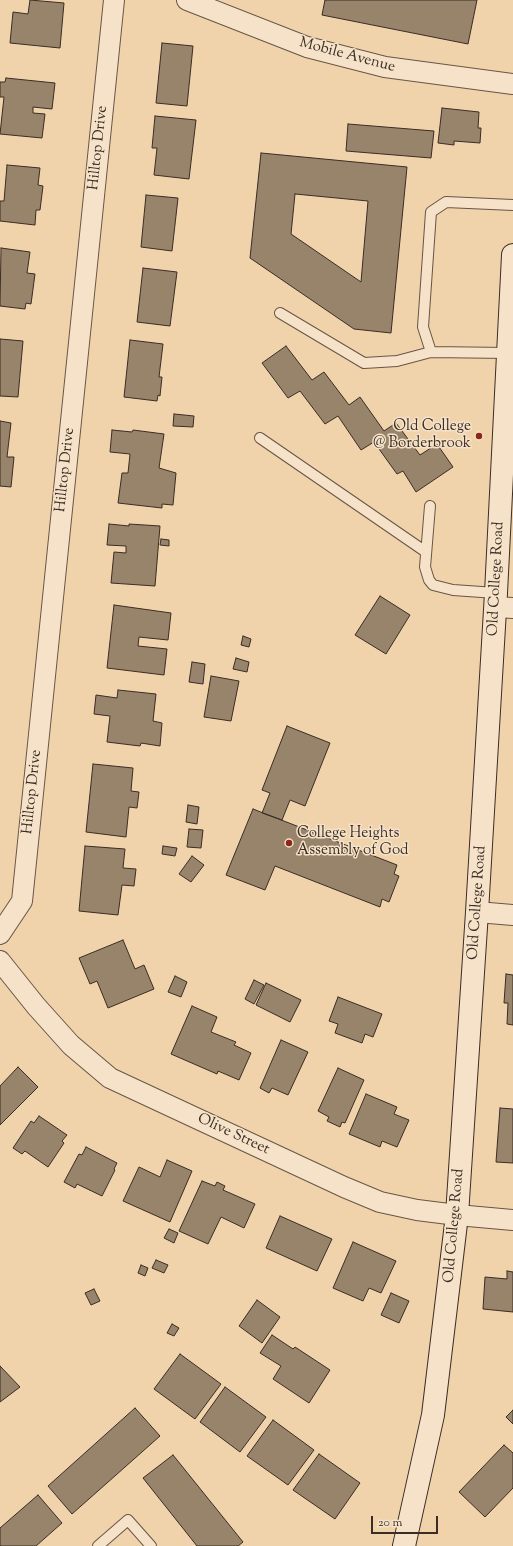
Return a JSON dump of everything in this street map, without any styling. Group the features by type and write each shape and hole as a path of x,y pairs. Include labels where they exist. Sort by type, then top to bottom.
{"street":[{"name":"Hilltop Drive","path":"0,934 22,901 114,0"},
{"name":"Mobile Avenue","path":"187,0 307,47 385,67 513,84"},
{"name":"Old College Road","path":"404,1546 433,1415 457,1215 477,912 502,603 508,353 513,262"},
{"path":"477,912 513,915"},
{"name":"Olive Street","path":"0,961 36,1006 71,1045 110,1078 344,1187 380,1202 417,1210 513,1220"}],"lane":[{"path":"431,352 423,328 431,212 446,202 513,205"},
{"path":"280,313 364,363 397,361 431,352 508,353"},
{"path":"260,438 426,552"},
{"path":"430,506 425,567 429,580 433,585 502,603"},
{"path":"98,1546 128,1520 151,1546"}],"building":[{"path":"30,0 64,3 60,48 10,43 13,12 28,14"},
{"path":"325,0 477,0 468,44 322,15"},
{"path":"162,43 193,46 187,106 156,103"},
{"path":"6,78 55,83 52,109 33,107 33,113 45,114 42,138 0,134 4,97 0,97 0,82 5,82"},
{"path":"442,108 479,112 478,128 481,128 480,143 454,141 454,145 438,143"},
{"path":"155,116 196,120 189,179 154,175 157,148 152,148"},
{"path":"348,124 434,131 431,158 346,151"},
{"path":"261,153 407,167 391,333 354,329 250,258","holes":["295,194 368,201 361,282 291,234"]},
{"path":"7,165 40,168 38,185 43,186 40,210 36,210 35,225 0,221 0,201 4,201"},
{"path":"146,195 178,198 172,251 141,247"},
{"path":"1,248 30,252 27,273 35,274 31,304 26,303 25,309 0,306"},
{"path":"143,268 177,272 170,326 137,322"},
{"path":"0,339 23,341 18,397 0,396"},
{"path":"130,340 163,344 159,377 162,377 160,396 158,395 157,401 124,397"},
{"path":"286,346 312,380 324,372 349,405 360,397 384,431 396,423 420,455 437,444 453,467 416,492 403,471 397,474 374,442 361,450 338,416 325,424 300,391 288,398 262,363"},
{"path":"174,414 194,416 193,427 173,426"},
{"path":"0,421 11,423 7,457 14,457 11,487 0,486"},
{"path":"112,430 132,432 133,430 164,434 159,468 176,473 173,505 162,504 162,508 118,503 122,473 128,473 130,454 110,452"},
{"path":"109,524 129,526 129,524 160,526 155,586 111,583 114,552 126,553 126,546 107,545"},
{"path":"161,539 169,540 169,546 160,545"},
{"path":"380,596 410,615 386,654 355,635"},
{"path":"114,605 171,613 168,640 139,637 138,646 167,649 164,675 107,668"},
{"path":"243,636 251,639 249,647 241,645"},
{"path":"236,658 249,662 247,672 233,669"},
{"path":"192,662 205,664 203,684 189,682"},
{"path":"211,676 239,681 231,721 204,717"},
{"path":"118,690 156,694 153,721 162,723 160,746 141,743 140,746 107,742 110,716 94,714 96,695 117,698"},
{"path":"287,726 330,743 305,806 290,800 282,820 262,813 270,793 262,790"},
{"path":"93,764 133,768 131,791 139,792 137,808 129,807 126,837 86,832"},
{"path":"188,805 199,807 197,824 186,822"},
{"name":"College Heights Assembly of God","path":"253,809 397,865 394,874 399,876 389,902 382,899 380,907 275,866 265,890 226,875"},
{"path":"189,829 203,830 201,848 187,847"},
{"path":"85,846 125,849 123,868 136,869 134,886 122,885 118,915 79,911"},
{"path":"163,846 177,848 175,856 162,854"},
{"path":"192,856 204,865 191,882 179,874"},
{"path":"123,940 135,969 144,965 154,989 108,1008 97,981 90,984 79,958"},
{"path":"506,974 513,975 513,1025 507,1024 508,1003 504,1003"},
{"path":"175,976 187,982 181,997 168,992"},
{"path":"254,980 264,985 254,1004 245,999"},
{"path":"266,983 301,1000 290,1022 256,1005"},
{"path":"338,997 382,1014 373,1037 365,1034 362,1043 335,1033 338,1024 329,1021"},
{"path":"192,1006 217,1017 211,1032 236,1042 234,1045 251,1053 239,1080 218,1071 217,1074 171,1054"},
{"path":"281,1040 308,1052 288,1095 272,1088 269,1093 260,1088"},
{"path":"18,1067 38,1087 0,1125 0,1086"},
{"path":"338,1068 364,1080 345,1123 342,1122 340,1127 327,1121 329,1117 318,1111"},
{"path":"366,1094 397,1107 394,1114 409,1120 397,1147 382,1141 380,1147 349,1134"},
{"path":"500,1108 513,1109 513,1163 496,1162"},
{"path":"39,1116 67,1135 62,1141 64,1143 48,1167 25,1151 22,1154 13,1148 31,1121 34,1123"},
{"path":"86,1147 117,1163 102,1196 77,1184 75,1188 64,1182 79,1154 82,1155"},
{"path":"167,1160 192,1171 170,1222 123,1201 139,1167 160,1177"},
{"path":"202,1181 215,1186 217,1182 225,1186 223,1190 255,1204 244,1228 221,1217 208,1244 179,1231"},
{"path":"280,1216 332,1239 317,1271 266,1248"},
{"path":"169,1229 178,1233 174,1243 164,1238"},
{"path":"353,1242 396,1261 381,1293 369,1288 363,1301 333,1288"},
{"path":"156,1260 168,1265 164,1273 152,1268"},
{"path":"141,1265 148,1268 145,1276 138,1273"},
{"path":"507,1271 513,1272 513,1312 483,1309 485,1277 507,1279"},
{"path":"94,1289 100,1301 91,1305 85,1293"},
{"path":"391,1293 409,1301 399,1323 381,1315"},
{"path":"257,1300 280,1317 262,1343 239,1326"},
{"path":"172,1324 179,1328 174,1336 167,1333"},
{"path":"272,1335 293,1349 295,1347 330,1370 309,1403 273,1379 281,1366 260,1353"},
{"path":"180,1354 221,1384 195,1419 154,1389"},
{"path":"0,1366 20,1387 0,1402"},
{"path":"225,1387 266,1417 240,1452 200,1422"},
{"path":"135,1408 160,1436 72,1514 48,1486"},
{"path":"513,1410 513,1424 506,1417"},
{"path":"273,1420 314,1450 288,1485 247,1456"},
{"path":"504,1445 513,1453 513,1488 485,1517 459,1492"},
{"path":"319,1454 360,1483 335,1519 293,1490"},
{"path":"173,1455 243,1542 238,1546 197,1546 143,1478"},
{"path":"38,1495 62,1523 36,1546 0,1546 0,1528"}],"place":[{"name":"Old College @ Borderbrook","path":"479,436"},
{"name":"College Heights Assembly of God","path":"289,843"}]}
